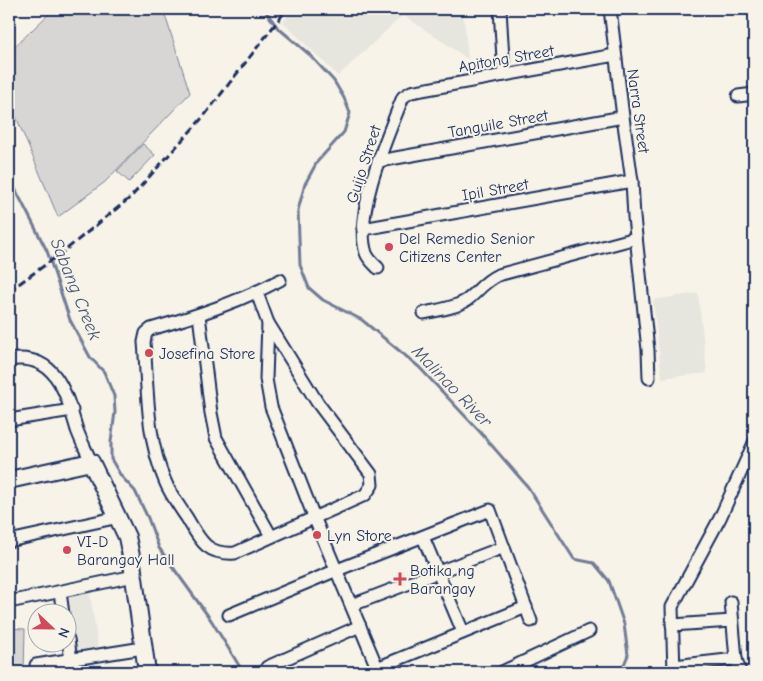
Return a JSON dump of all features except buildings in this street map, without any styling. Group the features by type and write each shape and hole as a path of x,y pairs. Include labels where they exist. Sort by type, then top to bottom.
{"street":[{"path":"500,9 504,75"},
{"name":"Narra Street","path":"610,9 632,181 650,378"},
{"name":"Apitong Street","path":"403,97 411,92 615,55"},
{"path":"738,96 754,94"},
{"name":"Guijo Street","path":"378,268 366,255 362,229 363,216 379,161 403,97"},
{"name":"Tanguile Street","path":"379,161 623,118"},
{"name":"Ipil Street","path":"362,229 632,181"},
{"path":"424,313 466,301 486,281 498,275 636,238"},
{"path":"257,292 268,323 317,402 371,474 372,485 365,495 235,553 222,554 202,543 165,482 156,457 151,427 144,342 146,333 151,329 200,315 257,292 280,280"},
{"path":"200,315 211,413 216,438 271,536"},
{"path":"268,323 266,379 271,407 314,517 378,670 463,632 526,607"},
{"path":"9,360 23,358 41,364 54,371 63,386 78,432 127,537 146,672"},
{"path":"9,420 72,410"},
{"path":"736,658 674,669 672,607 720,518 754,443"},
{"path":"9,480 91,462"},
{"path":"229,615 490,510 531,621"},
{"path":"9,541 119,517"},
{"path":"423,538 463,632"},
{"path":"352,605 504,547"},
{"path":"9,602 134,576"},
{"path":"60,592 62,604"},
{"path":"732,602 736,658 740,672"},
{"path":"672,625 732,621"},
{"path":"267,667 360,626"},
{"path":"502,672 523,668 589,631"},
{"path":"36,665 143,648"},
{"path":"70,654 71,660"}],"shaded area":[{"path":"54,9 163,9 190,93 105,182 58,217 9,100 9,52"},
{"path":"293,9 463,9 468,59 403,15 338,76 283,22"},
{"path":"143,144 155,155 129,182 117,171"},
{"path":"698,293 707,373 662,378 653,300"},
{"path":"89,587 98,647 78,650 78,604 66,604 64,591"},
{"path":"9,628 25,629 24,672 9,672"}],"waterway":[{"name":"Malinao River","path":"264,9 277,27 310,55 334,81 350,113 344,132 317,162 305,184 298,210 300,265 309,288 323,300 362,320 419,367 481,433 528,487 574,559 594,563 609,581 624,624 628,655 621,672"},
{"name":"Sabang Creek","path":"9,177 47,251 70,320 90,357 104,372 114,396 115,412 111,459 121,476 135,491 148,518 159,548 211,620 243,672"}],"railway":[{"path":"9,291 63,252 131,197 204,116 287,9"}],"place":[{"name":"Del Remedio Senior Citizens Center","path":"389,247"},
{"name":"Josefina Store","path":"149,353"},
{"name":"Lyn Store","path":"317,535"},
{"name":"VI-D Barangay Hall","path":"67,550"},
{"name":"Botika ng Barangay","path":"400,579"}]}
